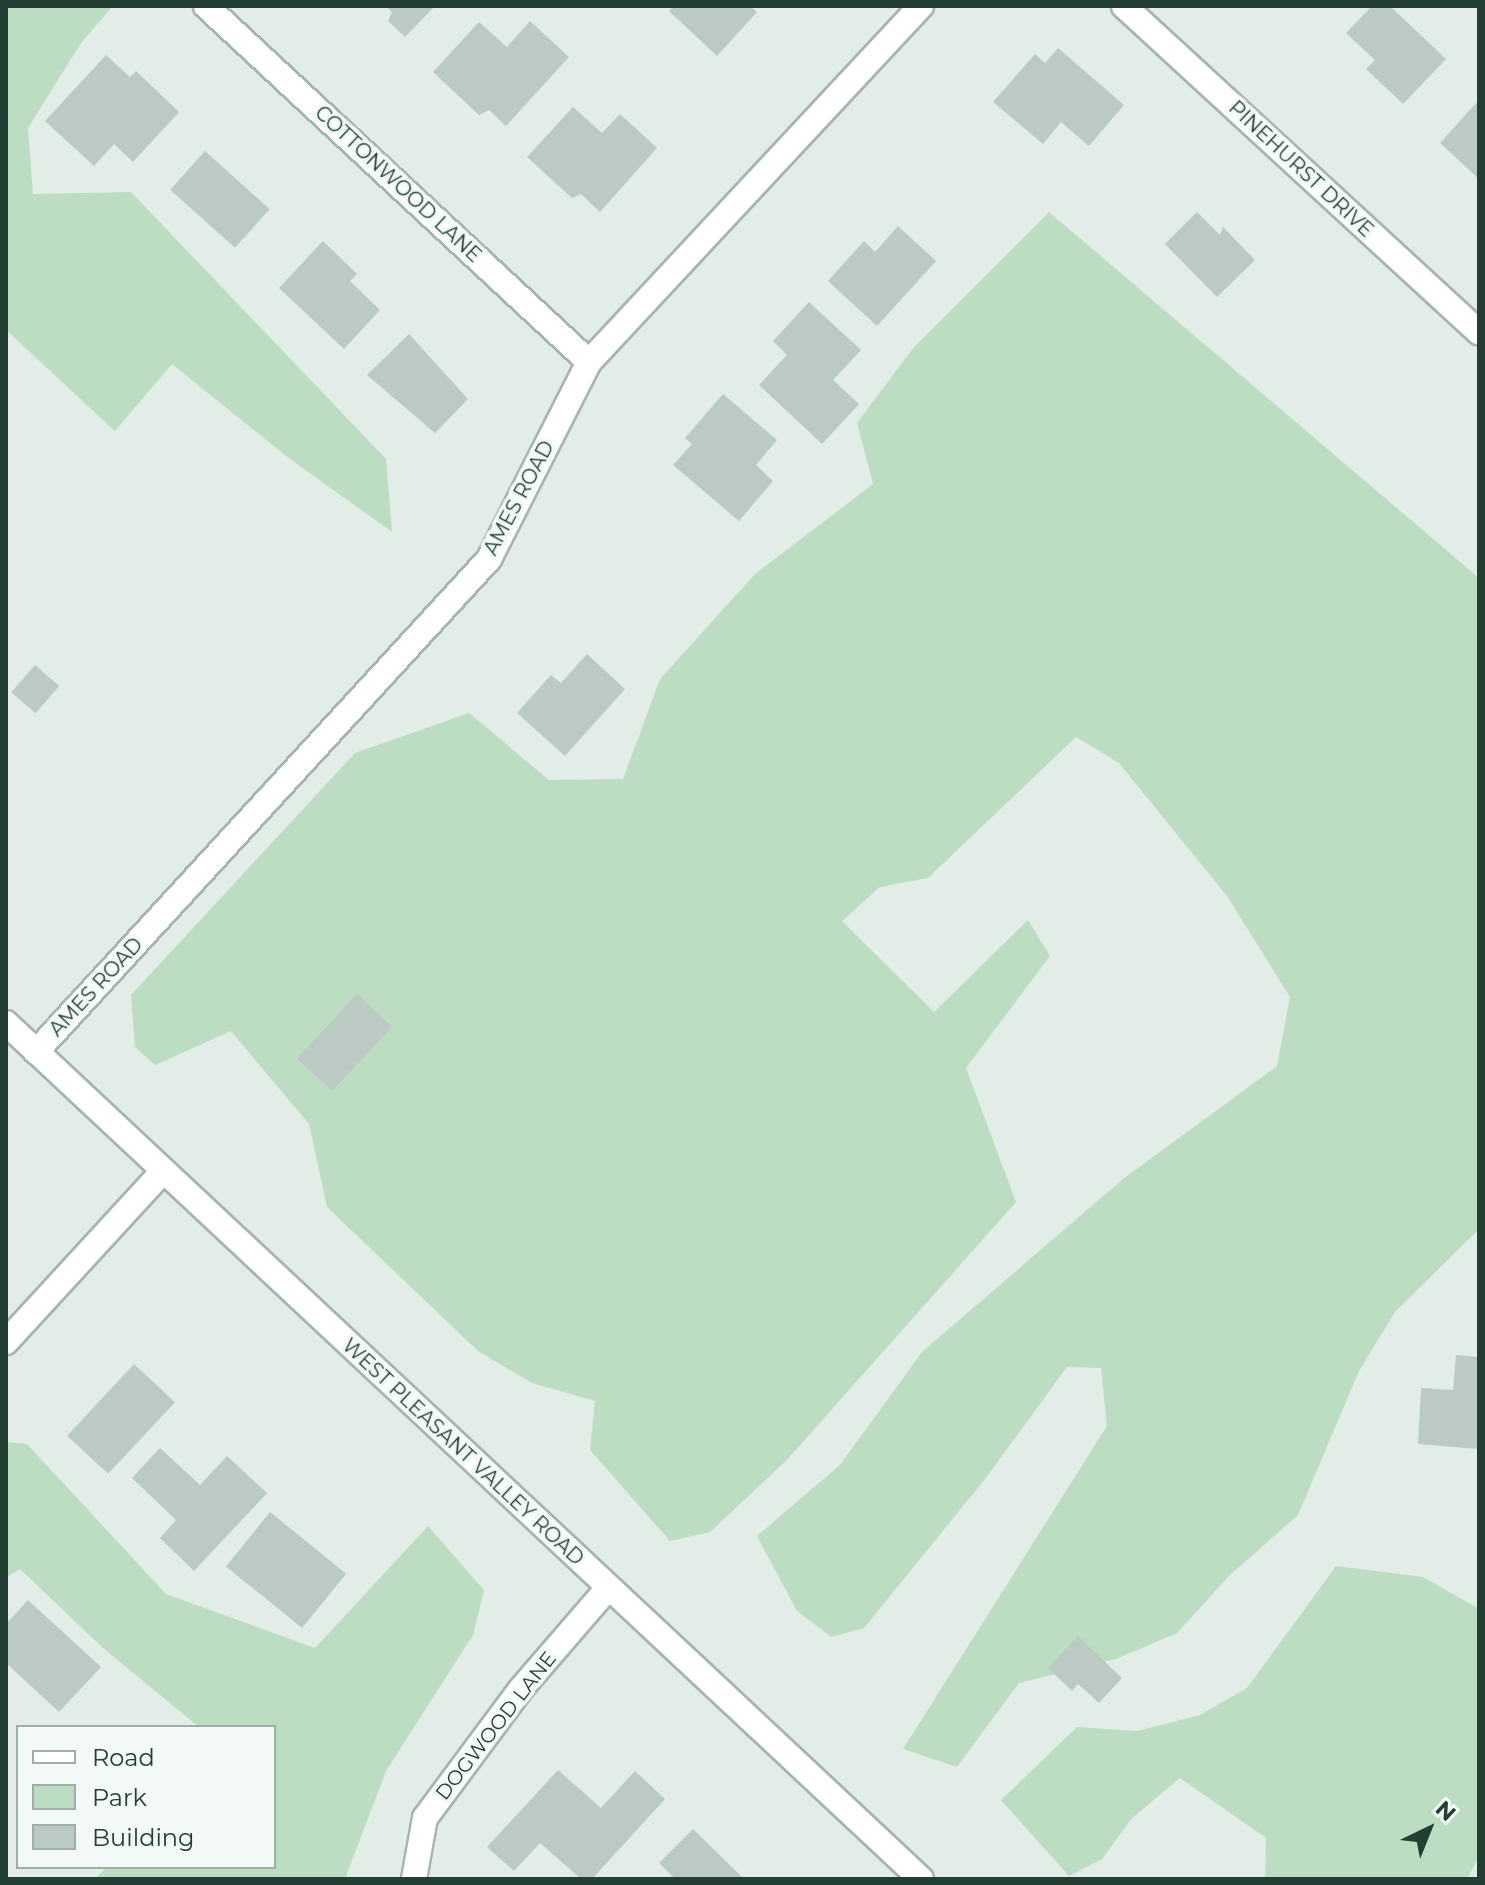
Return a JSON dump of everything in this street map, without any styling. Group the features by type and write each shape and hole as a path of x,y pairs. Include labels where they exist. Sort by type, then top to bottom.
{"street":[{"name":"COTTONWOOD LANE","path":"206,6 589,362"},
{"name":"AMES ROAD","path":"36,1052 489,559 589,362 921,6"},
{"name":"PINEHURST DRIVE","path":"1124,6 1479,332"},
{"name":"WEST PLEASANT VALLEY ROAD","path":"6,1023 921,1879"},
{"path":"6,1342 163,1171"},
{"name":"DOGWOOD LANE","path":"414,1879 425,1818 520,1690 608,1588"}],"green space":[{"path":"6,6 113,6 81,43 28,128 33,194 131,192 386,459 392,532 290,459 172,364 115,431 6,330"},
{"path":"1049,212 1479,578 1479,1229 1395,1312 1359,1371 1298,1515 1229,1576 1177,1633 1116,1659 1019,1683 957,1767 903,1749 1107,1426 1101,1368 1067,1367 985,1479 864,1628 831,1637 797,1611 757,1536 840,1465 922,1352 1123,1179 1277,1066 1290,997 1227,896 1119,763 1076,737 928,878 880,887 842,921 934,1012 1028,920 1050,956 966,1068 1016,1202 786,1461 710,1532 670,1541 590,1450 595,1401 532,1383 478,1351 327,1207 309,1124 231,1031 155,1065 135,1047 131,995 355,753 469,713 549,780 623,779 660,679 755,574 873,484 857,423 914,347"},
{"path":"6,1442 27,1444 166,1594 315,1648 428,1526 484,1590 473,1635 386,1771 345,1879 95,1879 105,1869 276,1869 276,1725 197,1725 103,1648 20,1569 6,1578"},
{"path":"1336,1566 1423,1577 1479,1609 1479,1856 1467,1879 1265,1879 1266,1838 1180,1778 1132,1818 1102,1859 1069,1876 1001,1800 1077,1727 1137,1731 1200,1715 1247,1688"}],"building":[{"path":"386,6 435,6 405,37 388,21 392,12"},
{"path":"674,6 750,6 757,12 717,56 669,11"},
{"path":"1372,6 1390,6 1446,59 1403,104 1366,69 1375,60 1346,33"},
{"path":"530,21 569,57 506,126 489,110 479,115 433,72 479,22 507,47"},
{"path":"1058,48 1124,105 1089,146 1061,122 1043,144 993,102 1035,54 1045,63"},
{"path":"106,55 130,77 136,71 179,112 133,162 114,144 94,166 45,121"},
{"path":"1479,100 1479,179 1440,143"},
{"path":"573,107 602,133 620,114 657,148 600,212 581,194 572,198 527,157"},
{"path":"205,151 270,209 235,248 170,190"},
{"path":"1197,212 1220,235 1223,227 1255,260 1217,297 1165,244"},
{"path":"898,226 936,261 877,326 828,281 864,241 875,252"},
{"path":"323,241 357,274 350,281 380,310 344,349 279,288"},
{"path":"809,302 861,350 833,380 859,404 822,444 759,385 787,355 773,341"},
{"path":"409,334 468,399 435,433 367,375"},
{"path":"723,394 777,440 756,465 773,481 739,521 673,465 692,444 685,438"},
{"path":"587,654 625,689 565,756 517,713 551,675 561,683"},
{"path":"35,665 59,686 36,713 11,692"},
{"path":"357,994 392,1027 332,1091 297,1058"},
{"path":"1456,1355 1479,1357 1479,1449 1418,1444 1421,1388 1453,1390"},
{"path":"134,1364 175,1402 108,1474 67,1436"},
{"path":"160,1448 200,1485 227,1456 267,1493 194,1571 160,1538 176,1520 132,1478"},
{"path":"270,1512 346,1574 302,1628 226,1566"},
{"path":"28,1600 101,1667 59,1712 6,1663 6,1624"},
{"path":"1078,1636 1122,1678 1099,1703 1078,1684 1072,1691 1048,1668"},
{"path":"558,1770 601,1808 635,1771 665,1799 592,1879 581,1879 540,1843 514,1871 487,1847"},
{"path":"693,1829 744,1879 675,1879 659,1863"}]}
